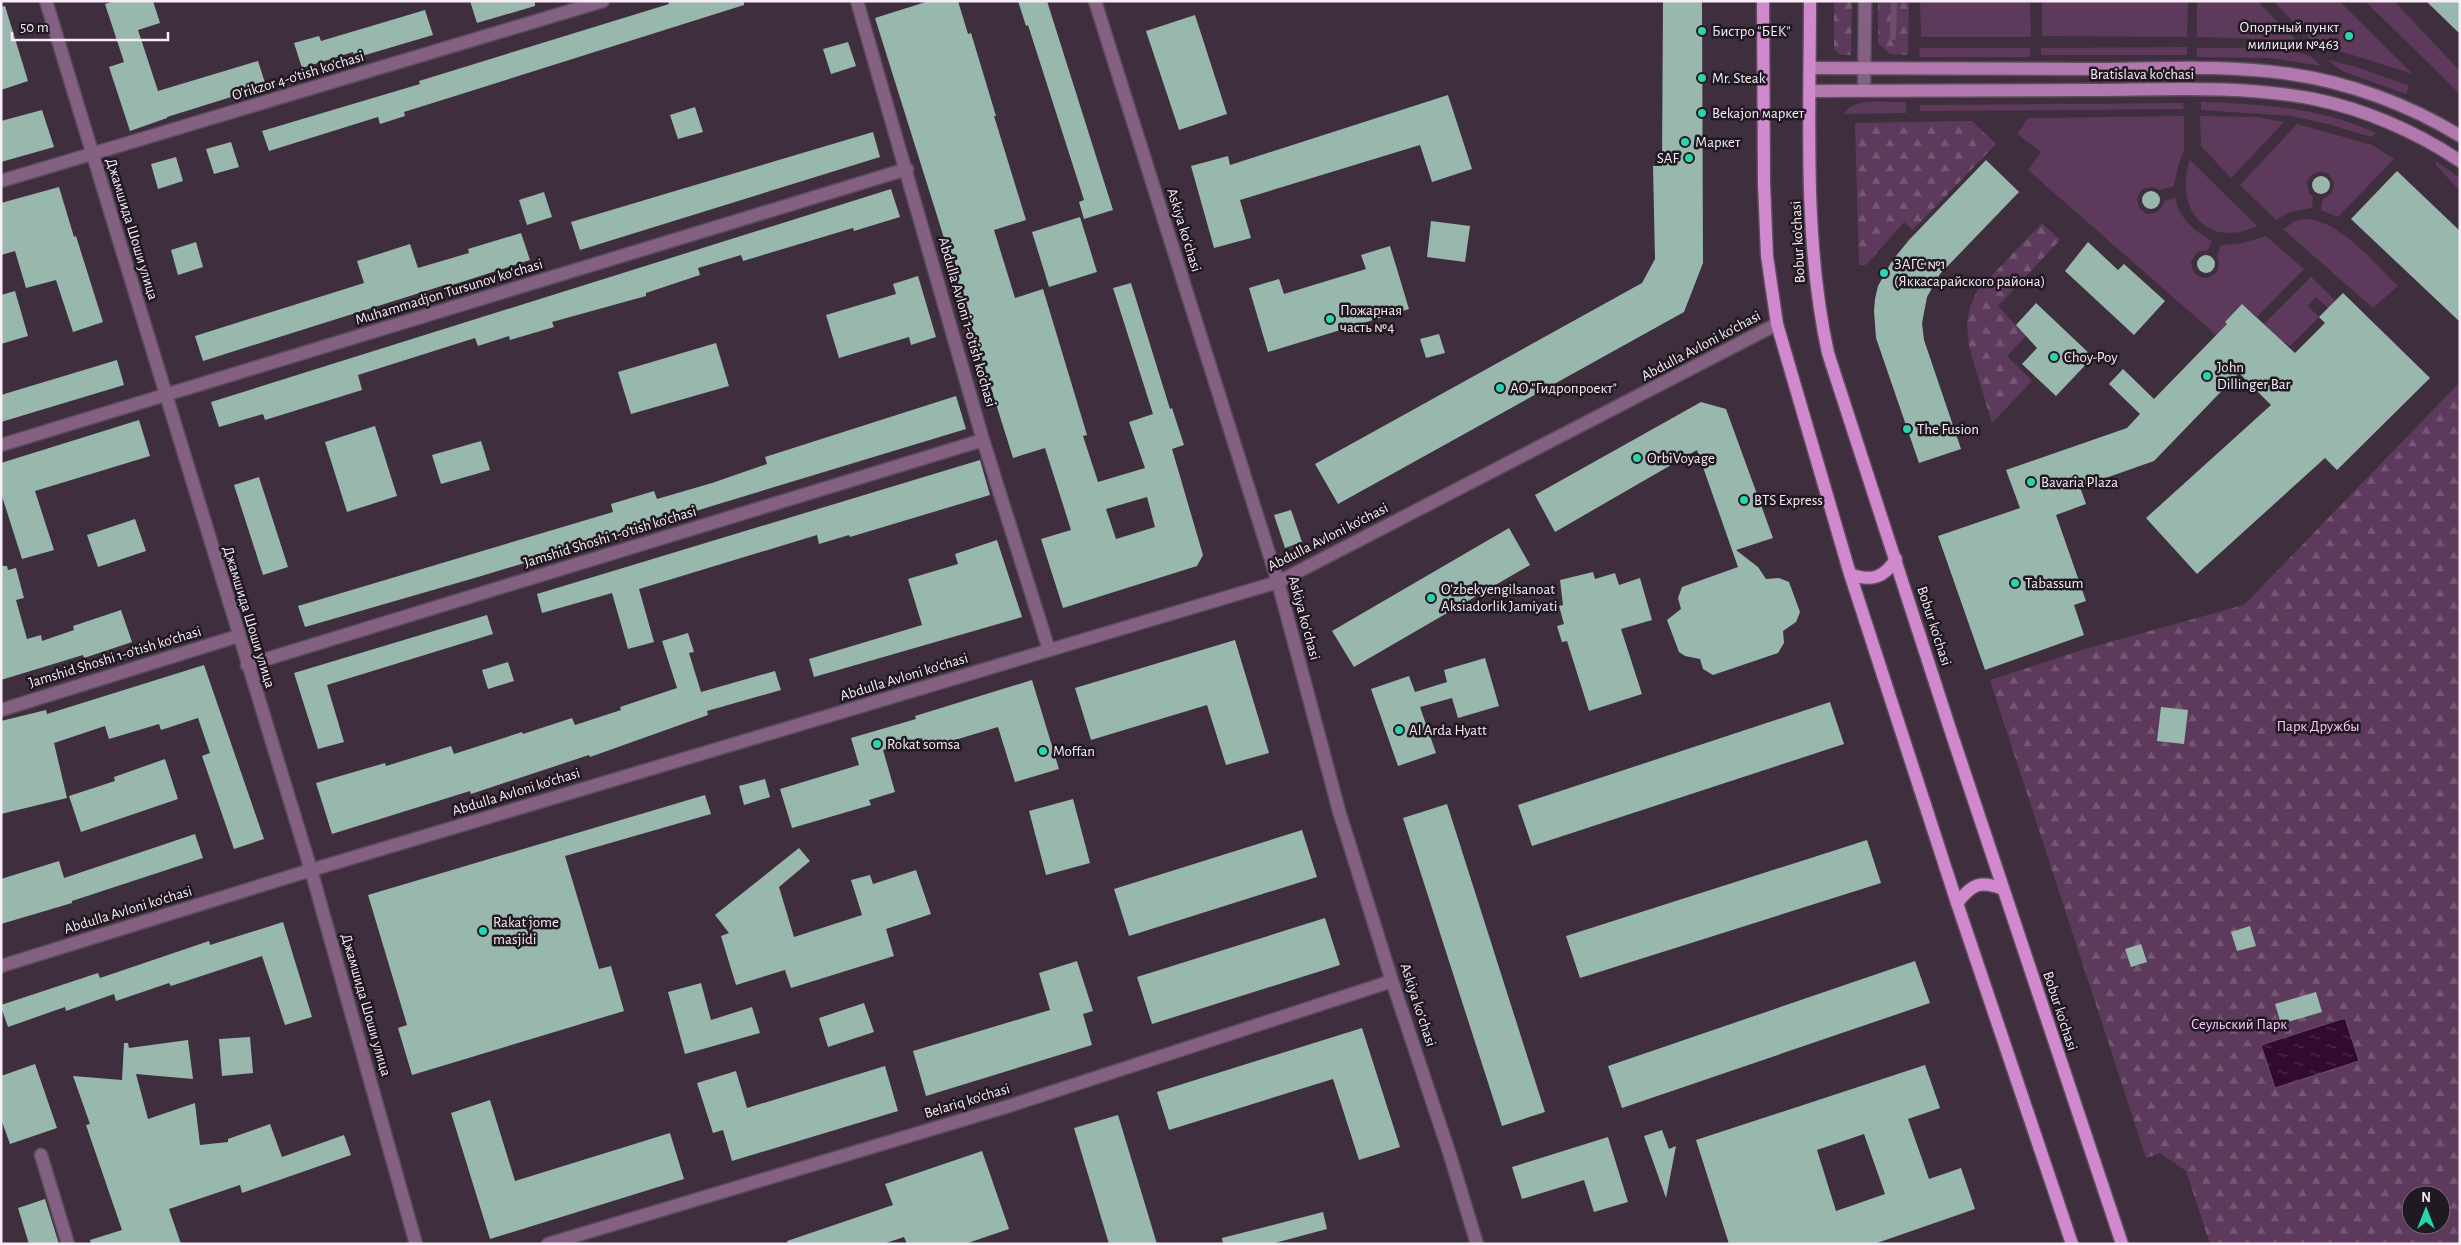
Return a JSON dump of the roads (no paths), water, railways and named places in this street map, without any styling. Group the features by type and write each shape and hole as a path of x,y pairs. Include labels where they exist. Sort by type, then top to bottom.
{"main road":[{"name":"Bobur ko'chasi","path":"1763,1 1766,238 1777,324 1850,574 1957,903 2072,1244"},
{"name":"Bobur ko'chasi","path":"1810,1 1813,243 1823,328 1828,353 2003,890 2122,1244"},
{"name":"Bratislava ko'chasi","path":"1810,68 2193,68 2272,72 2304,76 2346,86 2410,110 2460,136"},
{"name":"Bratislava ko'chasi","path":"1810,91 2194,90 2286,94 2316,99 2369,115 2421,138 2460,161"},
{"path":"1850,574 1863,579 1877,578 1888,571 1896,559"},
{"path":"1957,903 1966,892 1977,884 1990,884 2003,890"}],"street":[{"name":"Джамшида Шоши улица","path":"46,1 164,396 311,870 416,1244"},
{"name":"O'rikzor 4-o'tish ko'chasi","path":"1,181 603,1"},
{"name":"Abdulla Avloni 1-o'tish ko'chasi","path":"857,1 983,440 1049,650"},
{"name":"Askiya koʻchasi","path":"1095,1 1278,582 1339,811 1477,1244"},
{"path":"1864,90 1865,1"},
{"name":"Muhammadjon Tursunov koʻchasi","path":"1,445 906,169"},
{"name":"Abdulla Avloni ko'chasi","path":"1,966 311,870 1278,582 1732,350 1777,324"},
{"name":"Jamshid Shoshi 1-o'tish ko'chasi","path":"247,665 983,440"},
{"name":"Jamshid Shoshi 1-o'tish ko'chasi","path":"1,710 238,636"},
{"name":"Belariq ko'chasi","path":"548,1244 1009,1106 1392,980"},
{"path":"41,1156 68,1244"}],"water":[{"path":"2345,1018 2359,1061 2275,1088 2261,1045"}],"waterway":[{"path":"1893,37 1894,1"}],"place":[{"name":"Бистро \"БЕК\"","path":"1702,31"},
{"name":"Опортный пункт милиции №463","path":"2349,36"},
{"name":"Mr. Steak","path":"1702,78"},
{"name":"Bekajon маркет","path":"1702,113"},
{"name":"Маркет","path":"1685,142"},
{"name":"SAF","path":"1689,158"},
{"name":"ЗАГС №1 (Яккасарайского района)","path":"1884,273"},
{"name":"Пожарная часть №4","path":"1330,319"},
{"name":"Choy-Poy","path":"2054,357"},
{"name":"John Dillinger Bar","path":"2207,376"},
{"name":"АО \"Гидропроект\"","path":"1500,388"},
{"name":"The Fusion","path":"1907,429"},
{"name":"OrbiVoyage","path":"1637,458"},
{"name":"Bavaria Plaza","path":"2031,482"},
{"name":"BTS Express","path":"1744,500"},
{"name":"Tabassum","path":"2015,583"},
{"name":"O'zbekyengilsanoat Aksiadorlik Jamiyati","path":"1431,598"},
{"name":"Al Arda Hyatt","path":"1399,730"},
{"name":"Rokat somsa","path":"877,744"},
{"name":"Moffan","path":"1043,751"},
{"name":"Rakat jome masjidi","path":"483,931"}],"park label":[{"name":"Парк Дружбы","path":"2318,726"},
{"name":"Сеульский Парк","path":"2239,1024"}]}
